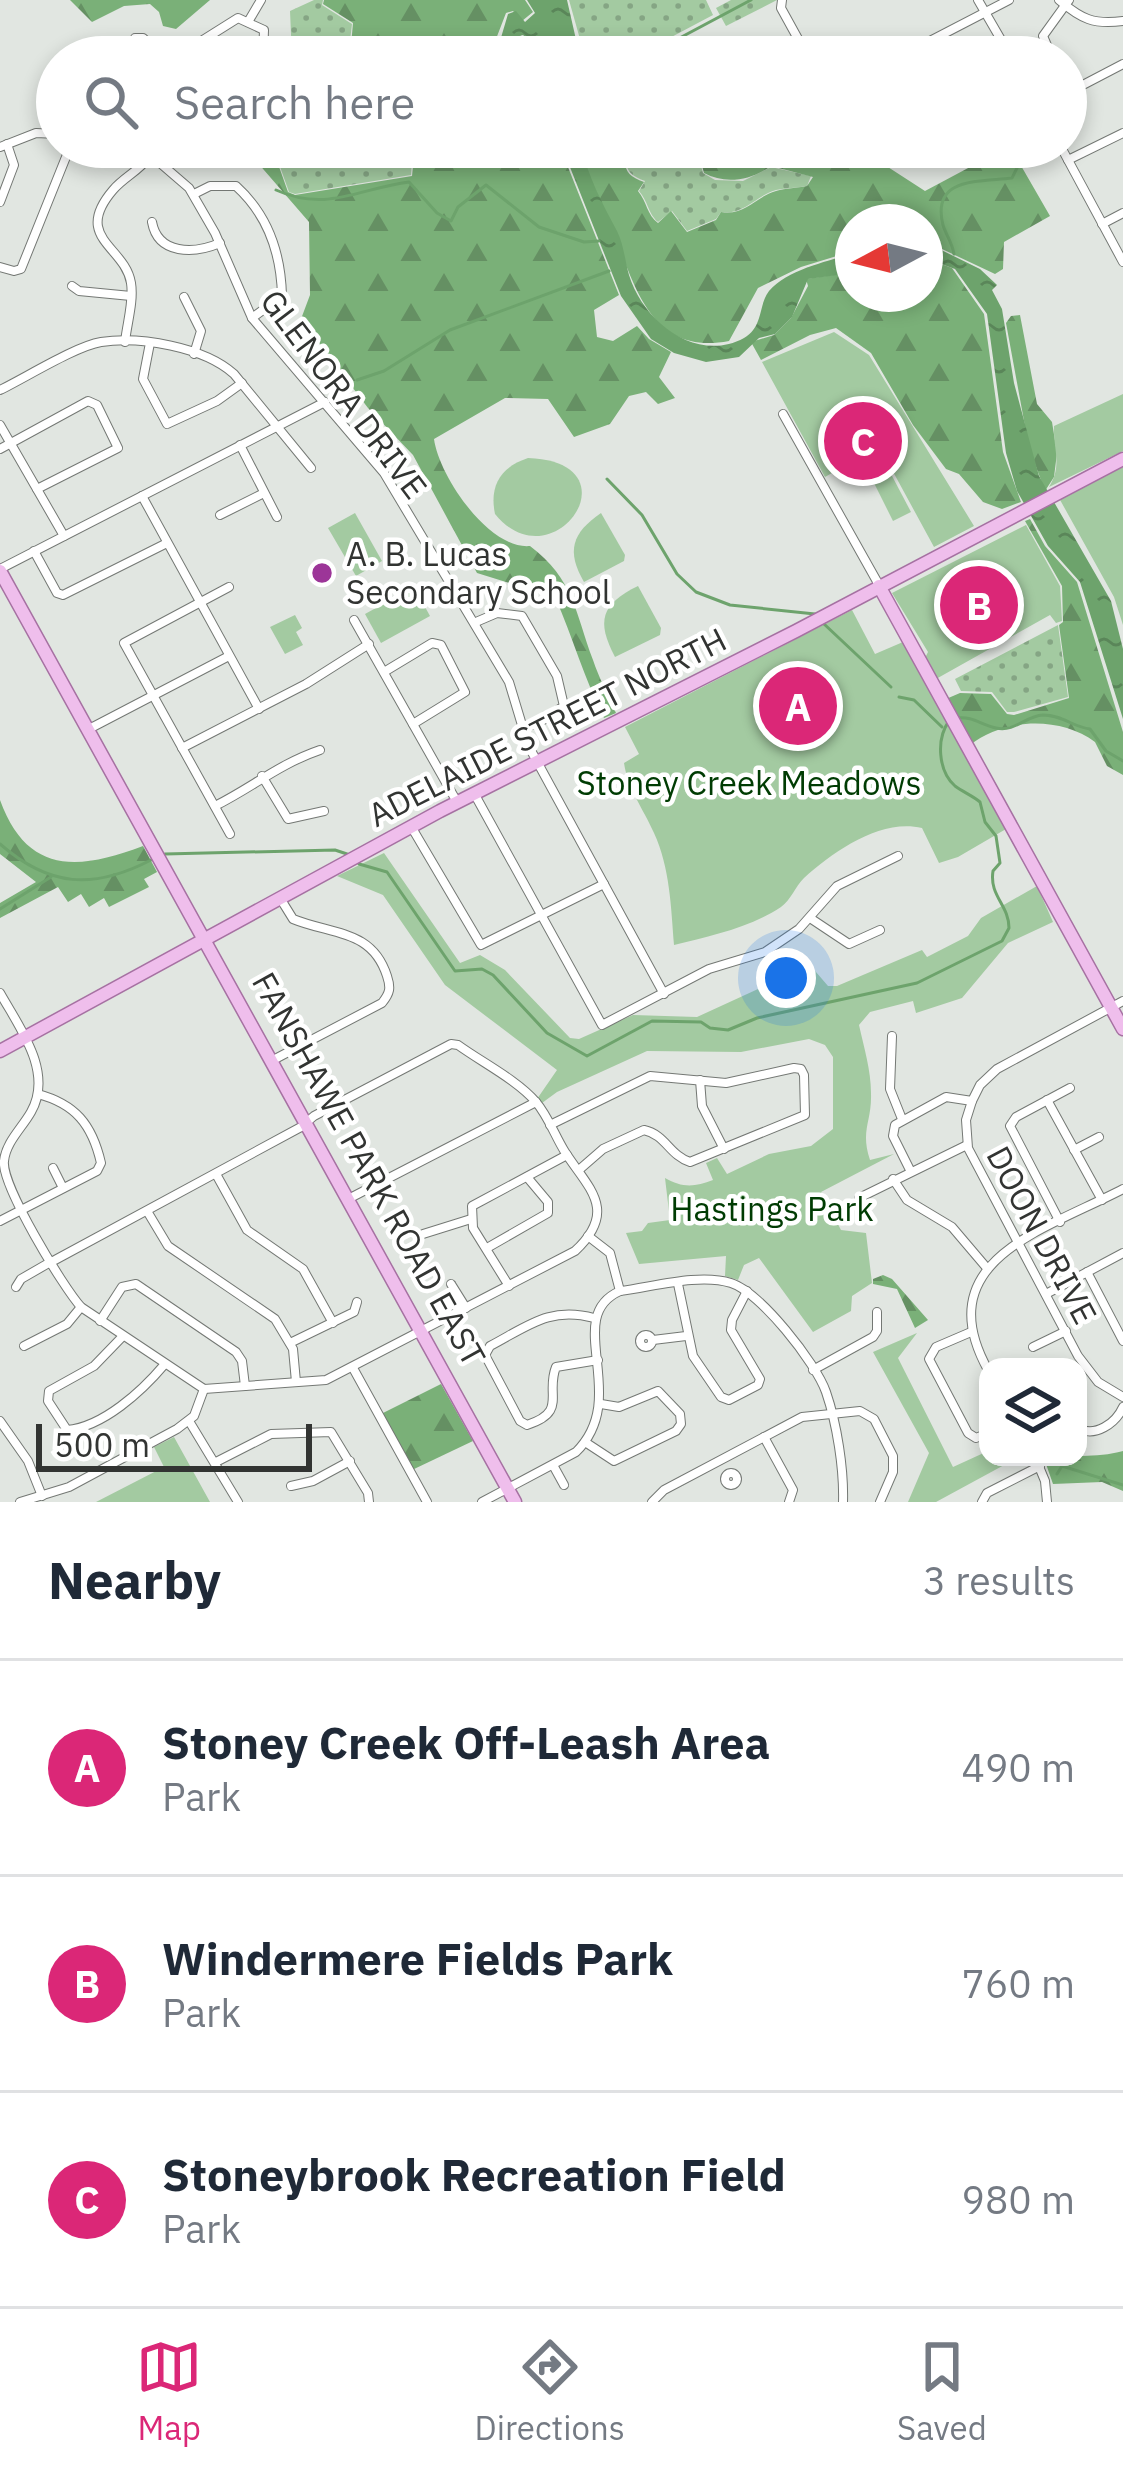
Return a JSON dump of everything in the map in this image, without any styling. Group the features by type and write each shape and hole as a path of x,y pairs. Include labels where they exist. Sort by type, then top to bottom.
{"main road":[{"name":"ADELAIDE STREET NORTH","path":"0,1052 457,802 1123,459"},
{"name":"FANSHAWE PARK ROAD EAST","path":"0,570 308,1122 354,1196 424,1330"},
{"path":"879,586 1117,1005 1123,1029"},
{"name":"FANSHAWE PARK ROAD EAST","path":"207,938 518,1502"}],"street":[{"path":"248,22 261,0"},
{"path":"782,0 797,36"},
{"path":"979,0 1000,36"},
{"path":"940,36 1009,0"},
{"path":"1043,36 1064,2 1094,23 1123,20"},
{"path":"217,36 238,19 264,30 264,36"},
{"path":"1087,82 1123,64"},
{"path":"0,202 14,165 4,146 36,133"},
{"path":"1087,151 1123,133"},
{"path":"0,266 14,272 21,268 61,168"},
{"path":"125,342 129,276 102,242 98,226 110,194 138,168"},
{"name":"GLENORA DRIVE","path":"167,168 194,194 252,318 384,473 476,622 517,699 537,761 664,994"},
{"path":"1072,168 1123,262"},
{"path":"194,194 210,186 236,186 274,240 282,296 252,318"},
{"path":"1102,224 1123,213"},
{"path":"152,222 156,237 172,249 205,249 220,243"},
{"path":"72,286 79,291 131,296"},
{"path":"184,297 200,331 194,354"},
{"path":"150,343 143,379 167,424 217,401 242,383"},
{"path":"0,390 92,345 150,343 194,354 224,365 311,468"},
{"path":"0,448 88,401 98,405 118,448 37,489"},
{"path":"0,570 325,402"},
{"path":"783,413 879,586"},
{"path":"0,424 64,536"},
{"path":"240,445 277,517"},
{"path":"220,515 264,493"},
{"path":"142,496 259,710"},
{"path":"34,551 63,595 167,543"},
{"path":"229,586 124,643 230,834"},
{"path":"476,622 497,613 522,616 557,676 564,706 537,724 522,726"},
{"path":"354,620 457,802"},
{"path":"384,672 432,643 441,645 465,692 413,724"},
{"path":"182,748 259,710 369,644"},
{"path":"87,730 229,656"},
{"path":"215,806 290,760 320,751"},
{"path":"262,776 288,819 324,811"},
{"path":"474,794 602,1025 718,965 765,952 810,918 837,886 898,856"},
{"path":"412,827 482,945 604,884"},
{"path":"275,1058 382,1003 390,986 385,969 363,939 293,919 279,897"},
{"path":"810,918 850,944 880,930"},
{"path":"0,993 36,1060 38,1094 3,1152 4,1174 22,1209 51,1262 81,1307 204,1389 326,1380 353,1368 575,1251 589,1236 597,1212 592,1186 567,1155 536,1102 452,1044 51,1262 21,1279 16,1287"},
{"path":"910,1170 892,1130 902,1119 946,1097 972,1101 997,1069 1117,1005"},
{"path":"892,1036 891,1094 902,1119"},
{"path":"550,1125 650,1076 740,1082 794,1068 805,1075 805,1115 800,1119 758,1131 689,1162 678,1158 664,1138 644,1130 604,1149 580,1169"},
{"path":"700,1080 702,1106 724,1149"},
{"path":"1060,1222 1010,1131 1012,1119 1070,1088"},
{"path":"0,1221 97,1171 101,1163 76,1110 38,1094"},
{"path":"1047,1100 1102,1200"},
{"name":"DOON DRIVE","path":"972,1101 966,1120 968,1145 979,1174 1077,1358"},
{"path":"354,1196 536,1102"},
{"path":"1074,1150 1099,1137"},
{"path":"859,1198 968,1145"},
{"path":"509,1286 480,1242 471,1219 472,1206 567,1155"},
{"path":"53,1168 63,1188"},
{"path":"216,1174 248,1230 303,1268 333,1323"},
{"path":"487,1248 548,1213 548,1202 527,1177"},
{"path":"893,1179 908,1200 952,1227 986,1267"},
{"path":"982,1358 970,1332 971,1294 986,1267 1019,1243 1123,1189"},
{"path":"147,1211 168,1246 267,1311 290,1343 296,1382"},
{"path":"423,1234 471,1219"},
{"path":"589,1236 610,1253 620,1292"},
{"path":"1046,1294 1123,1253"},
{"path":"1087,1272 1123,1341"},
{"path":"482,1502 553,1465 585,1442 601,1404 595,1318 602,1303 620,1292 724,1281 767,1307 822,1382 843,1502"},
{"path":"100,1321 122,1287 136,1283 236,1352 245,1386"},
{"path":"451,1284 466,1308"},
{"path":"678,1284 693,1356 721,1397 735,1399 758,1385 759,1373 731,1330 747,1291"},
{"path":"290,1343 354,1312 357,1302"},
{"path":"24,1346 67,1324 81,1307"},
{"path":"813,1370 873,1337 877,1312"},
{"path":"595,1318 553,1313 490,1346 485,1355 527,1425 546,1417 551,1409 556,1367 598,1360"},
{"path":"1034,1347 1066,1331"},
{"path":"970,1332 936,1347 928,1359 968,1433 979,1437"},
{"path":"123,1336 94,1366 49,1391 49,1401 67,1430 80,1428 125,1402 164,1365"},
{"path":"652,1340 686,1336"},
{"path":"353,1368 427,1502"},
{"name":"DOON DRIVE","path":"1087,1375 1123,1397"},
{"path":"20,1502 69,1487 189,1421 204,1389"},
{"path":"585,1442 614,1461 676,1431 681,1424 680,1414 658,1391 619,1407 601,1404"},
{"path":"1087,1430 1094,1432 1114,1421 1123,1407"},
{"path":"652,1502 664,1490 802,1417 860,1412 874,1419 895,1463 880,1502"},
{"path":"0,1421 3,1436 28,1461 42,1496"},
{"path":"189,1421 238,1502"},
{"path":"216,1462 271,1434 323,1430 337,1438 370,1502"},
{"path":"764,1437 793,1490 789,1502"},
{"path":"720,1460 728,1474"},
{"path":"291,1486 313,1481 350,1461"},
{"path":"553,1465 564,1485"},
{"path":"982,1502 987,1493 1031,1466"},
{"path":"1038,1466 1047,1502"}],"green space":[{"path":"70,0 210,0 176,29 163,26 159,12 150,4 124,6 92,22"},
{"path":"323,0 322,5 352,24 351,36 291,36 290,11"},
{"path":"324,0 525,0 533,12 522,21 513,11 506,13 497,36 352,36 353,23 323,4"},
{"path":"569,0 706,0 713,15 673,36 579,36"},
{"path":"731,0 777,0 726,26 716,8"},
{"path":"262,168 279,168 288,192 295,195 412,176 413,168 568,168 619,295 594,310 597,337 613,341 637,326 671,352 659,377 675,398 658,404 646,392 629,396 610,424 574,437 548,399 505,398 434,439 445,472 468,508 498,536 530,546 565,584 616,713 604,718 555,597 477,573 413,455 368,408 301,319 310,295 309,222"},
{"path":"280,168 412,168 411,175 289,192"},
{"path":"587,168 626,168 644,182 638,191 654,220 658,223 671,211 687,232 716,220 721,212 743,209 776,191 807,186 813,177 779,168 889,168 925,191 968,168 1022,168 1050,216 1004,242 1003,269 995,274 943,249 943,204 835,204 835,257 758,288 729,341 701,343 678,337 646,307"},
{"path":"628,168 702,168 715,180 743,181 775,168 811,176 807,186 776,190 687,231 672,211 658,222 655,219 639,191 645,181"},
{"path":"703,168 767,168 738,179 712,177"},
{"path":"943,265 952,268 984,314 1003,452 1021,502 1002,509 983,502 959,474 946,469 913,425 871,353 836,328 810,335 761,360 751,342 774,335 791,318 808,286 806,279 835,275 835,312 943,312"},
{"path":"1020,315 1037,404 1052,422 1057,453 1054,477 1045,491 1029,448 1006,323"},
{"path":"834,332 869,355 974,526 934,547 879,446 825,477 762,362"},
{"path":"1123,394 1123,451 1049,487 1056,465 1054,426"},
{"path":"528,458 561,464 578,478 582,496 575,514 560,529 540,536 518,532 495,514 499,479"},
{"path":"1123,467 1123,625 1114,597 1059,498"},
{"path":"891,474 911,512 893,521 874,483"},
{"path":"355,513 382,561 356,576 328,528"},
{"path":"601,513 624,561 584,582 575,561 575,543"},
{"path":"1030,519 1045,546 1077,582 1123,732 1123,775 1107,766 1095,742 1049,724 999,729 970,745 946,699 960,693 991,694 1007,714 1014,715 1069,698 1059,625 1063,622 1062,586 1025,521"},
{"path":"1026,525 1060,586 1062,621 1056,623 1050,615 936,679 925,658 928,652 892,593"},
{"path":"638,586 661,628 660,635 615,657 605,633 606,615 616,600"},
{"path":"414,587 430,616 381,643 365,614"},
{"name":"Stoney Creek Meadows","path":"852,610 875,654 903,642 1006,829 939,863 922,828 875,832 816,868 769,914 674,945 663,860 626,773 624,763 639,754 625,727"},
{"path":"295,615 303,645 285,654 270,627"},
{"path":"1058,625 1068,697 1007,712 992,692 961,691 955,679"},
{"path":"0,800 24,842 40,854 76,862 143,846 157,872 144,879 149,887 109,907 104,898 89,907 81,894 68,902 58,887 0,918 0,903 36,882 0,854"},
{"name":"Hastings Park","path":"384,853 460,963 480,955 505,970 570,1038 579,1039 633,1015 697,1017 810,965 828,986 837,986 922,950 927,957 968,936 981,918 1037,886 1053,922 1008,943 962,998 916,1013 913,1001 870,1012 859,1025 871,1084 866,1141 870,1160 894,1154 821,1192 841,1230 866,1233 872,1283 852,1296 851,1311 813,1332 759,1258 744,1265 738,1280 725,1276 726,1256 639,1264 626,1233 670,1220 665,1178 683,1185 713,1180 706,1163 717,1158 727,1174 769,1154 811,1146 833,1129 833,1057 825,1045 809,1039 741,1052 647,1051 542,1103 537,1099 557,1070 445,985 383,895 337,876"},
{"path":"883,1275 892,1279 928,1320 915,1328 897,1289 873,1284 873,1279"},
{"path":"917,1333 898,1358 953,1467 979,1455 979,1466 1002,1466 936,1502 908,1502 929,1453 873,1352"},
{"path":"441,1384 473,1441 412,1470 381,1414"},
{"path":"174,1437 210,1502 96,1502 164,1467 154,1447"},
{"path":"1123,1451 1123,1491 1102,1482 1053,1484 1047,1466 1087,1466 1087,1456"}],"water":[{"path":"527,0 567,0 575,36 501,36 508,14 516,11 525,22 535,13"},
{"path":"570,168 588,168 646,308 690,342 726,345 744,338 755,328 766,297 777,283 835,259 835,275 808,279 792,317 739,357 706,362 674,353 651,339 621,296"},
{"path":"943,251 980,269 997,285 992,290 1002,309 1014,383 1039,476 1111,601 1123,649 1123,719 1080,582 1048,546 1017,491 1006,453 987,314 955,269 943,265"}],"waterway":[{"path":"683,36 751,0"},
{"path":"954,254 943,225 944,198 960,185 1012,178 1017,168"},
{"path":"276,190 294,197 328,199 409,182 437,213 451,221 458,207 486,185 539,227 584,242 599,241"},
{"path":"357,380 384,371 450,330 609,271"},
{"path":"607,479 642,515 677,574 696,592 730,605 815,614"},
{"path":"823,623 891,687"},
{"path":"899,697 914,700 942,727"},
{"path":"957,718 1003,729 1037,716 1056,717 1090,729 1106,751 1123,761"},
{"path":"359,864 387,872 455,971 482,969 493,975 547,1033 587,1056 652,1021 701,1022 728,1030 757,1018 917,983 1002,941 1009,928 993,880 1000,863 996,836 985,822 980,802 955,786 945,772 941,746 949,721"},
{"path":"0,844 36,869 72,879 110,876 151,860"},
{"path":"165,854 335,850 347,854"},
{"path":"0,909 51,877"},
{"path":"1057,1474 1062,1466 1123,1485"}],"place":[{"name":"Stoneybrook Recreation Field","path":"863,441"},
{"name":"A. B. Lucas Secondary School","path":"322,573"},
{"name":"Windermere Fields Park","path":"979,605"},
{"name":"Stoney Creek Off-Leash Area","path":"798,706"}]}
